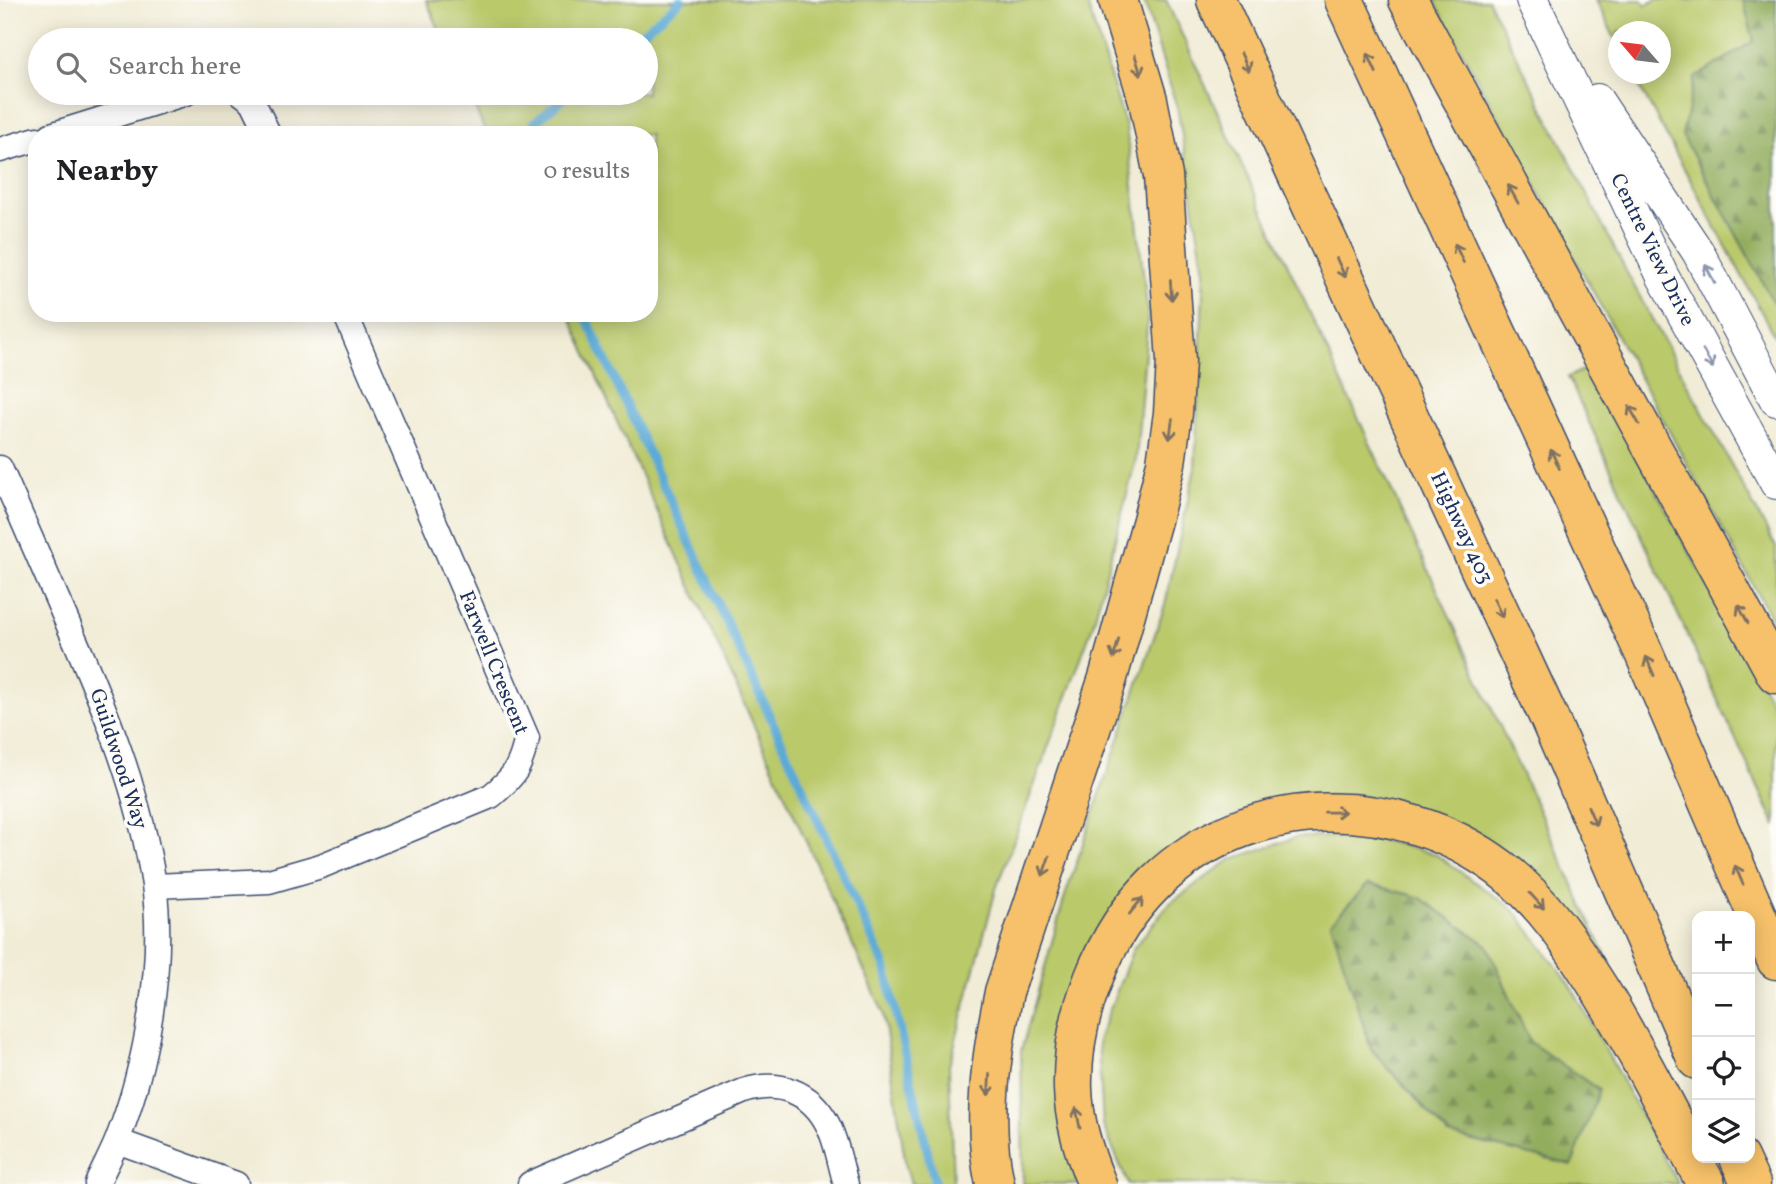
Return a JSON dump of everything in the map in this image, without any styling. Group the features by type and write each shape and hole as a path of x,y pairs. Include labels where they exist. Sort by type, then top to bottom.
{"highway":[{"path":"995,1184 989,1132 989,1083 1004,992 1108,678 1166,463 1173,413 1177,361 1163,177 1149,100 1118,0"},
{"name":"Highway 403","path":"1216,0 1549,718 1692,1048"},
{"path":"1344,0 1643,651 1776,960"},
{"path":"1408,0 1776,674"},
{"path":"1097,1184 1079,1125 1073,1093 1073,1064 1086,1001 1101,964 1125,919 1156,882 1177,864 1220,838 1268,820 1327,812 1378,814 1435,832 1475,851 1522,886 1556,923 1580,957 1639,1056 1706,1184"},
{"path":"1741,1163 1751,1184"}],"street":[{"name":"Centre View Drive","path":"1535,6 1699,252 1776,400"},
{"name":"Centre View Drive","path":"1535,6 1663,277 1776,483"},
{"path":"80,126 147,105"},
{"path":"254,105 264,126"},
{"path":"0,150 28,142"},
{"name":"Farwell Crescent","path":"154,886 269,881 321,866 491,796 513,778 521,763 527,737 349,322"},
{"name":"Guildwood Way","path":"0,468 106,710 135,797 154,886 156,937 152,1007 140,1066 117,1141 97,1184"},
{"path":"530,1184 744,1091 762,1086 790,1089 814,1105 829,1126 846,1184"},
{"path":"117,1141 236,1184"}],"green space":[{"path":"426,0 1086,0 1126,127 1148,315 1136,459 1093,625 996,889 949,1066 953,1184 911,1184 906,1167 883,1012 572,322 658,322 658,126 483,126 473,105 658,105 658,28 439,28"},
{"path":"1144,0 1166,0 1614,974 1605,973 1527,874 1361,795 1269,800 1181,843 1061,1027 1084,1184 1023,1184 1021,1051 1065,896 1165,605 1195,468 1204,271 1178,111"},
{"path":"1434,0 1488,0 1626,271 1776,547 1776,627"},
{"path":"1596,0 1642,0 1646,5 1656,0 1743,0 1754,41 1695,78 1682,135 1776,307 1776,339 1638,84 1671,84 1671,21 1608,21 1608,25"},
{"path":"1743,0 1776,0 1776,307 1682,135 1695,78 1754,41"},
{"path":"1589,367 1776,711 1776,826 1568,377"},
{"path":"1297,837 1369,837 1435,854 1514,910 1570,984 1678,1184 1128,1184 1103,1125 1098,1040 1133,949 1169,904 1230,860","holes":["1487,945 1530,1042 1598,1090 1572,1165 1448,1134 1371,1049"]},
{"path":"1368,884 1419,897 1487,945 1530,1042 1599,1090 1572,1165 1449,1135 1371,1049 1331,923"}],"waterway":[{"path":"647,28 681,0"},
{"path":"534,123 556,105"},
{"path":"588,322 885,966 935,1184"}]}
